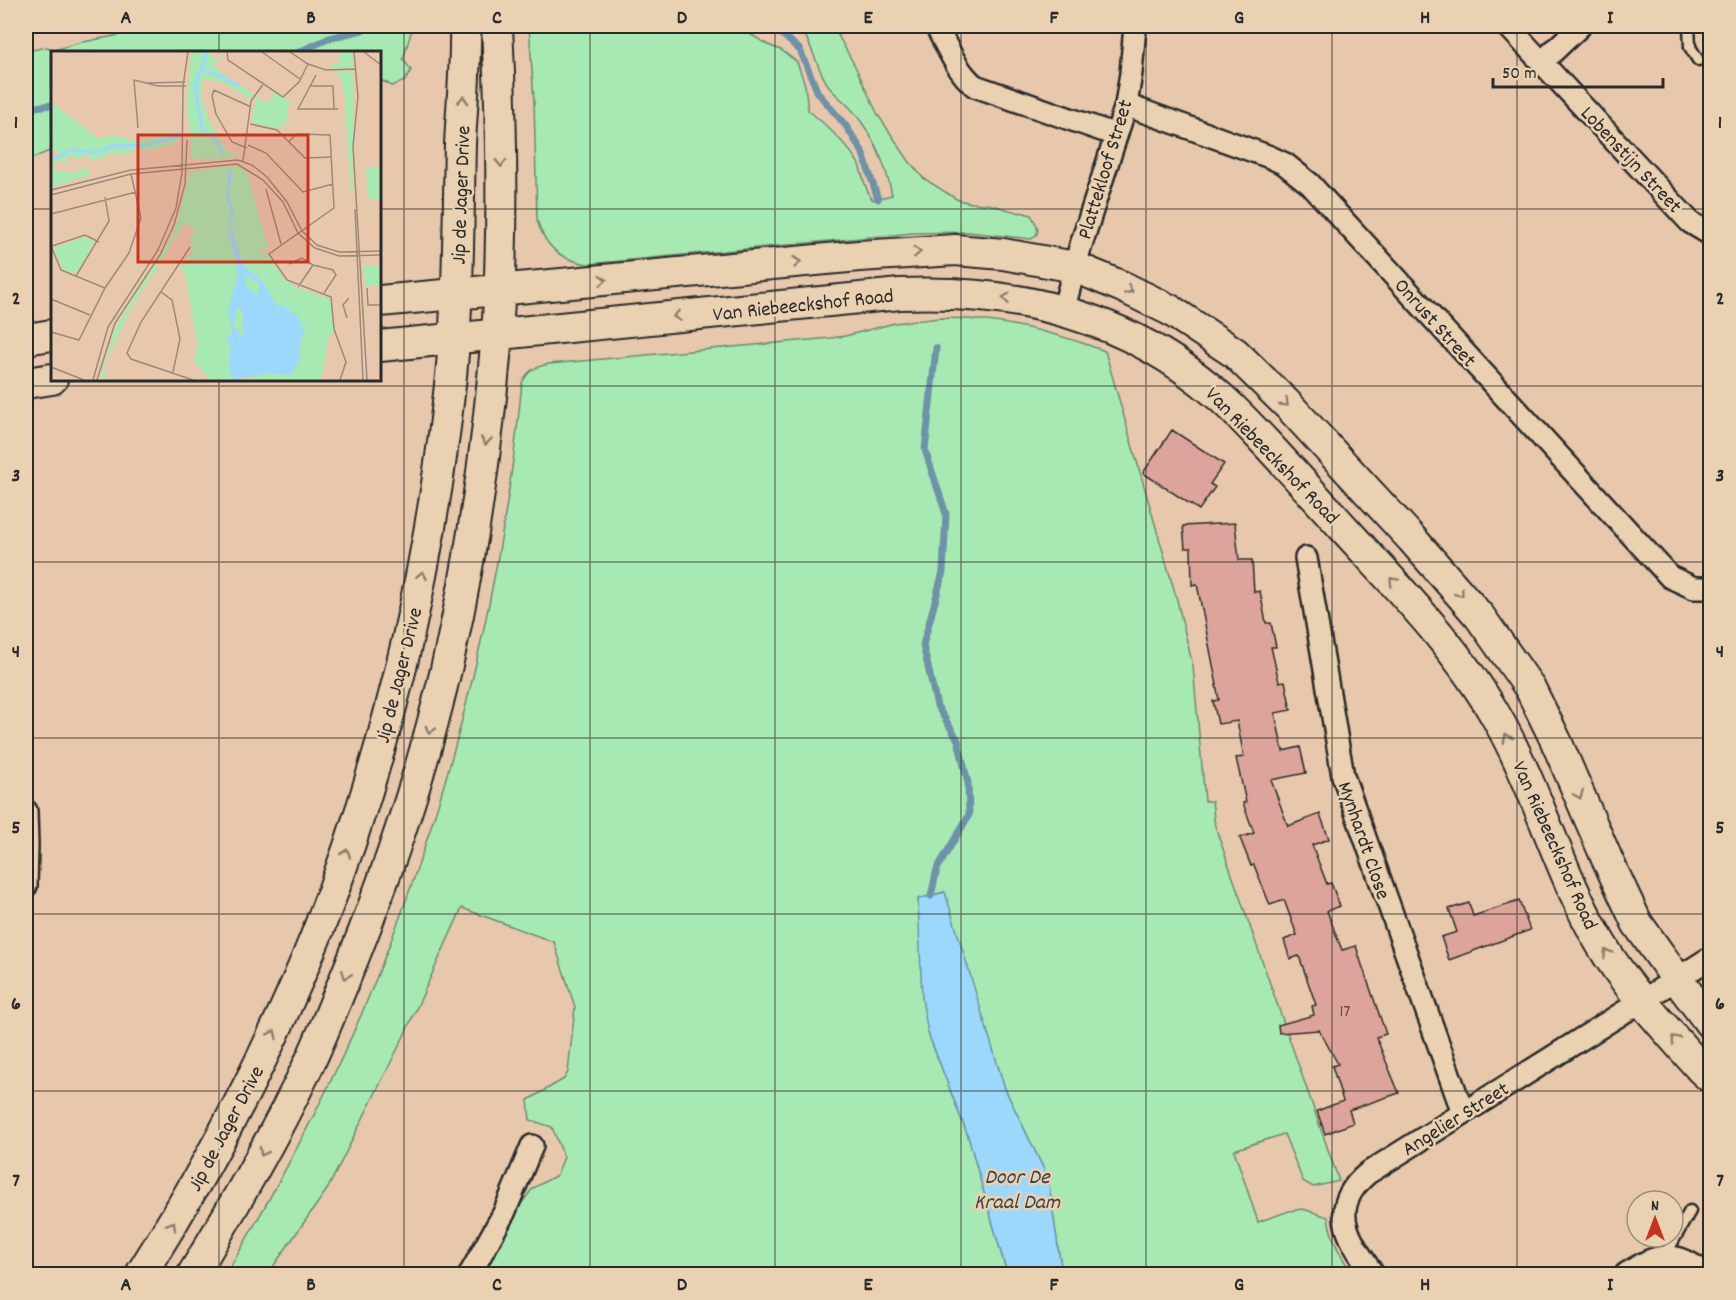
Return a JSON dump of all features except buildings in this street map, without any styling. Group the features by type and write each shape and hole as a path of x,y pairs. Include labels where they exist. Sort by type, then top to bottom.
{"street":[{"name":"Jip de Jager Drive","path":"141,1275 215,1150 281,1017 323,919 363,805 396,693 423,571 450,392 459,242 460,143 466,56 465,26"},
{"path":"936,26 969,81 975,86 1116,135"},
{"name":"Plattekloof Street","path":"1063,311 1126,105 1135,26"},
{"name":"Lobenstijn Street","path":"1508,26 1690,222 1710,234"},
{"path":"1542,62 1580,26"},
{"name":"Jip de Jager Drive","path":"193,1275 270,1140 308,1066 364,931 404,819 431,729 464,585 486,442 499,289 501,173 498,36"},
{"name":"Onrust Street","path":"1126,105 1270,157 1285,164 1310,184 1670,577 1694,588 1710,588"},
{"name":"Van Riebeeckshof Road","path":"381,301 945,250 1003,254 1075,267 1170,310 1235,353 1289,406 1480,617 1530,688 1637,922 1710,1023"},
{"name":"Van Riebeeckshof Road","path":"381,346 927,293 1012,299 1063,311 1123,333 1170,359 1221,397 1425,617 1453,653 1496,717 1585,915 1602,946 1641,1000 1710,1077"},
{"path":"26,339 51,335"},
{"path":"26,383 51,379"},
{"name":"Mynhardt Close","path":"1306,558 1342,777 1463,1113"},
{"path":"26,811 26,886"},
{"name":"Angelier Street","path":"1373,1275 1348,1235 1345,1223 1345,1212 1352,1190 1359,1180 1710,957"},
{"path":"470,1275 504,1213 532,1146"},
{"path":"1626,1275 1644,1262 1664,1257 1688,1261 1707,1275"}],"lane":[{"path":"1689,26 1690,47 1698,60"},
{"path":"1664,1257 1690,1211"}],"green space":[{"path":"166,26 413,26 403,59 411,70 405,81 392,86 383,81 381,82 381,51 51,51 51,150 33,158 26,152 26,51 47,47 54,50 78,43"},
{"path":"529,26 737,26 768,45 781,50 797,62 805,85 808,110 850,151 859,165 873,200 892,195 873,140 853,111 825,81 799,26 833,26 878,115 923,178 958,200 988,204 1031,215 1035,221 1037,234 1031,239 968,232 913,233 588,264 569,259 549,245 537,220 534,101"},
{"path":"940,318 982,320 1024,327 1065,337 1105,351 1177,600 1193,666 1205,801 1212,801 1215,826 1339,1181 1313,1187 1303,1181 1284,1134 1234,1150 1258,1222 1289,1211 1303,1209 1328,1217 1337,1247 1353,1274 1062,1274 1048,1178 1005,1089 944,892 918,899 928,1033 968,1136 1006,1270 1004,1274 483,1274 521,1204 533,1188 557,1175 564,1157 552,1127 530,1120 528,1100 564,1079 568,1072 575,1007 554,942 462,908 403,1038 328,1188 268,1274 226,1274 282,1176 333,1076 364,1008 421,857 467,702 485,623 513,464 522,383 529,372 549,364 831,338 895,323"}],"water":[{"name":"Door De Kraal Dam","path":"945,892 1005,1089 1048,1178 1062,1274 1004,1274 1006,1270 968,1136 928,1033 922,999 918,899"}],"waterway":[{"path":"301,51 330,38 378,26"},
{"path":"769,26 776,29 800,50 818,93 846,126 862,151 878,199"},
{"path":"26,108 51,105"},
{"path":"931,896 937,869 969,815 968,783 958,740 937,706 923,645 943,572 946,514 925,450 936,348"}]}
